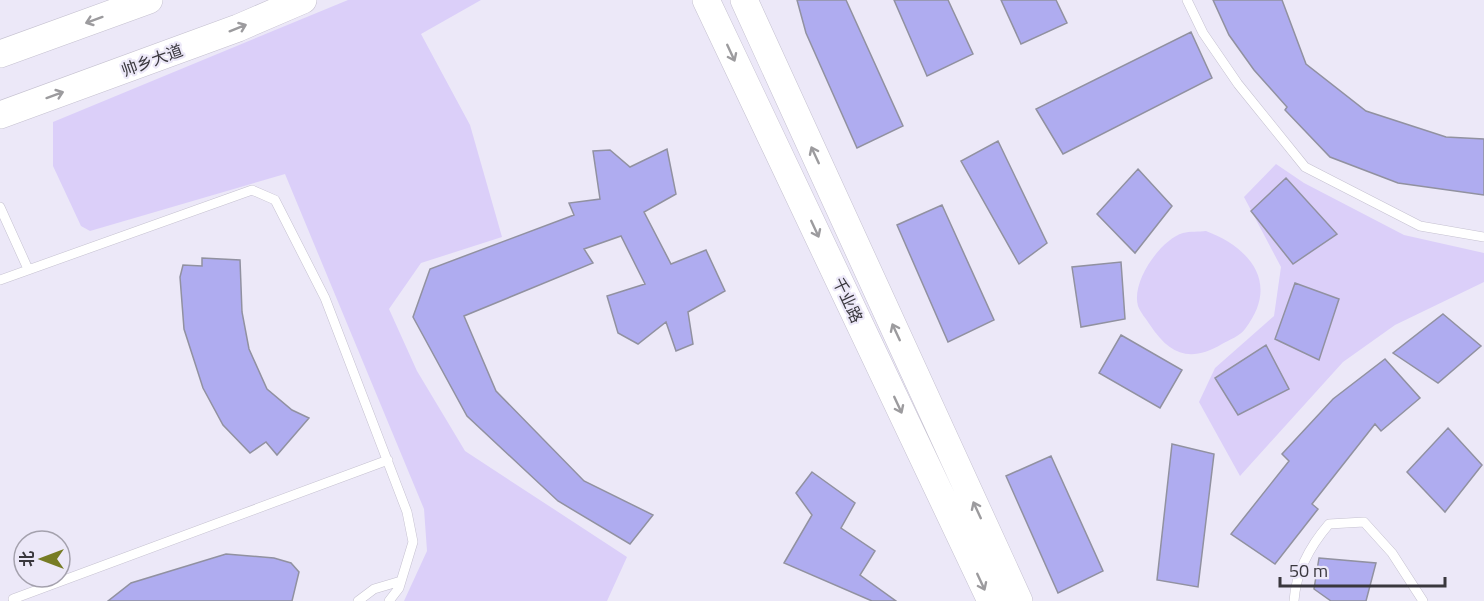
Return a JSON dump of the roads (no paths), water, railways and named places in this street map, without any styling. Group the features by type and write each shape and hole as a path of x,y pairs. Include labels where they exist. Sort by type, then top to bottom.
{"main road":[{"path":"0,54 149,0"},
{"name":"帅乡大道","path":"0,115 238,28 303,0"},
{"name":"千业路","path":"706,0 990,601"},
{"name":"千业路","path":"744,0 1019,601"}],"lane":[{"path":"1187,0 1203,33 1238,84 1305,167 1420,226 1484,237"},
{"path":"0,280 252,190 275,200 326,298 407,512 413,542 401,581 389,601"},
{"path":"0,207 28,269"},
{"path":"12,600 388,460"},
{"path":"1294,601 1295,587 1311,544 1329,524 1364,522 1392,553 1423,601"},
{"path":"358,601 374,589 401,581"}]}
